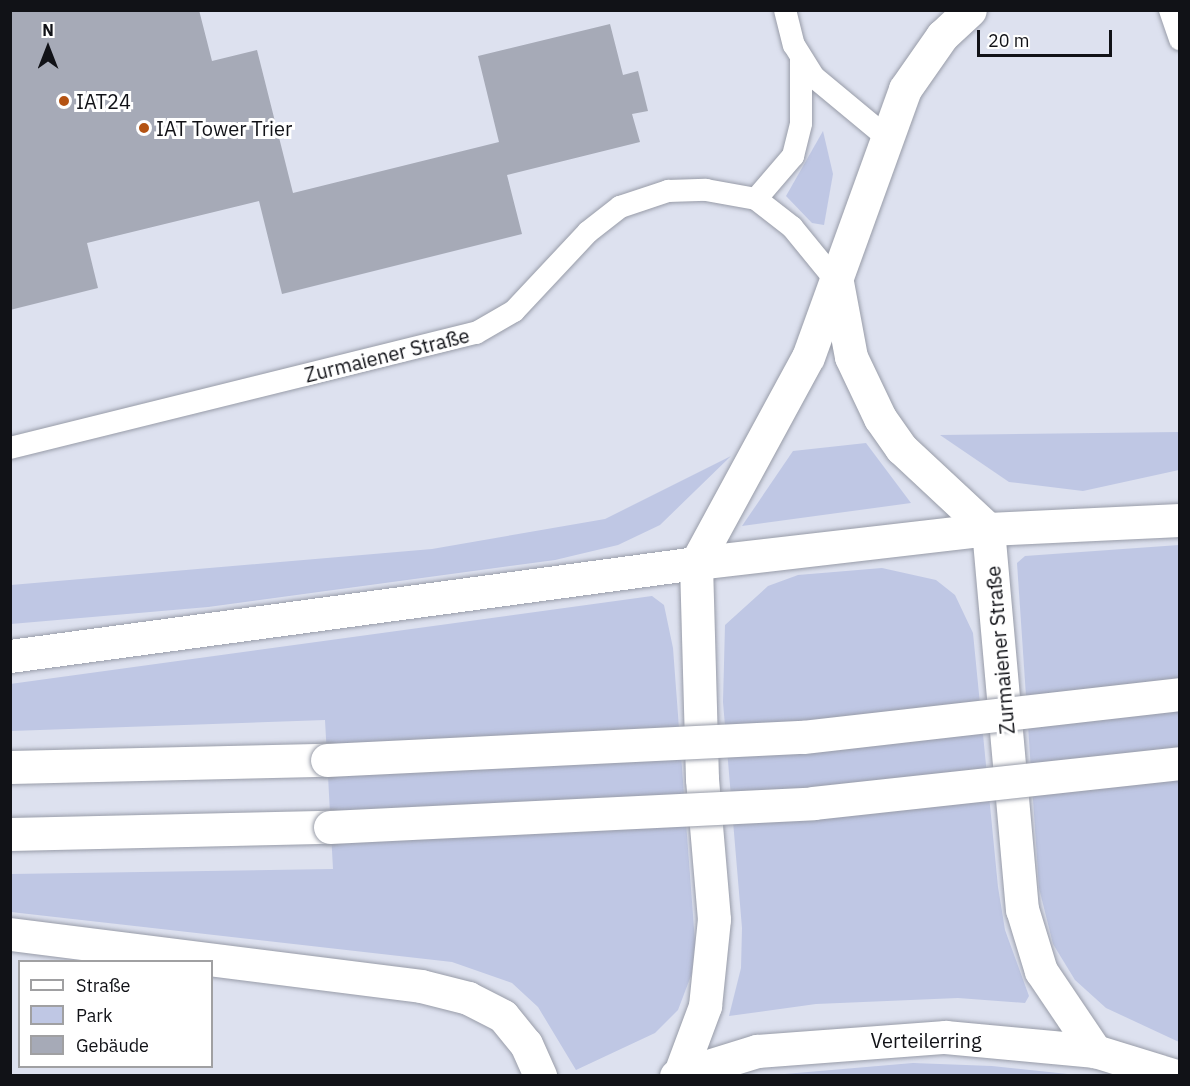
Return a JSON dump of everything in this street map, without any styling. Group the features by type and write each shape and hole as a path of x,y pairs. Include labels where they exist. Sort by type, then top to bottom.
{"main road":[{"name":"Zurmaiener Straße","path":"696,562 774,428 837,282 885,136 921,62 970,10"},
{"name":"Zurmaiener Straße","path":"837,282 851,357 880,418 901,448 988,529 1023,909 1041,971 1095,1051"},
{"path":"10,656 696,562 988,529 1179,520"},
{"path":"678,1074 705,1006 714,929 699,732 696,562"},
{"path":"10,767 327,760 803,737 1179,694"},
{"path":"10,834 330,827 813,803 1179,763"},
{"path":"10,934 421,986 468,998 503,1016 526,1044 540,1076"},
{"name":"Verteilerring","path":"678,1074 757,1051 850,1040 945,1037 1095,1051 1141,1060 1176,1076"}],"lane":[{"path":"756,199 793,156 801,123 801,59 785,10"},
{"path":"1170,10 1179,39"},
{"path":"801,59 885,136"},
{"name":"Zurmaiener Straße","path":"10,448 476,333 514,311 588,232 620,207 690,189 756,199 792,227 837,282"}],"green space":[{"path":"823,131 833,174 824,225 812,223 786,196"},
{"path":"1179,432 1179,470 1083,491 1009,482 940,435"},
{"path":"866,443 911,503 742,526 793,451"},
{"path":"731,456 660,525 618,545 555,560 208,607 11,624 11,585 432,549 605,519"},
{"path":"1179,545 1179,1042 1106,1008 1075,980 1053,944 1039,888 1017,563 1025,556"},
{"path":"882,568 936,580 955,595 973,633 998,887 1005,930 1029,996 1025,1003 958,998 816,1004 729,1016 741,968 742,928 723,702 725,625 768,586 798,575"},
{"path":"652,596 664,605 673,648 695,942 692,973 678,1010 655,1033 576,1070 538,1007 512,983 452,962 11,912 11,874 333,869 325,720 11,731 10,684"},
{"path":"913,1063 992,1066 1077,1075 773,1075"}],"building":[{"path":"10,10 199,10 212,61 257,50 293,193 499,142 478,56 610,24 623,75 638,71 648,111 632,114 640,142 507,175 522,234 282,294 259,201 87,243 98,288 10,310"}],"place":[{"name":"IAT24","path":"64,101"},
{"name":"IAT Tower Trier","path":"144,128"}]}
